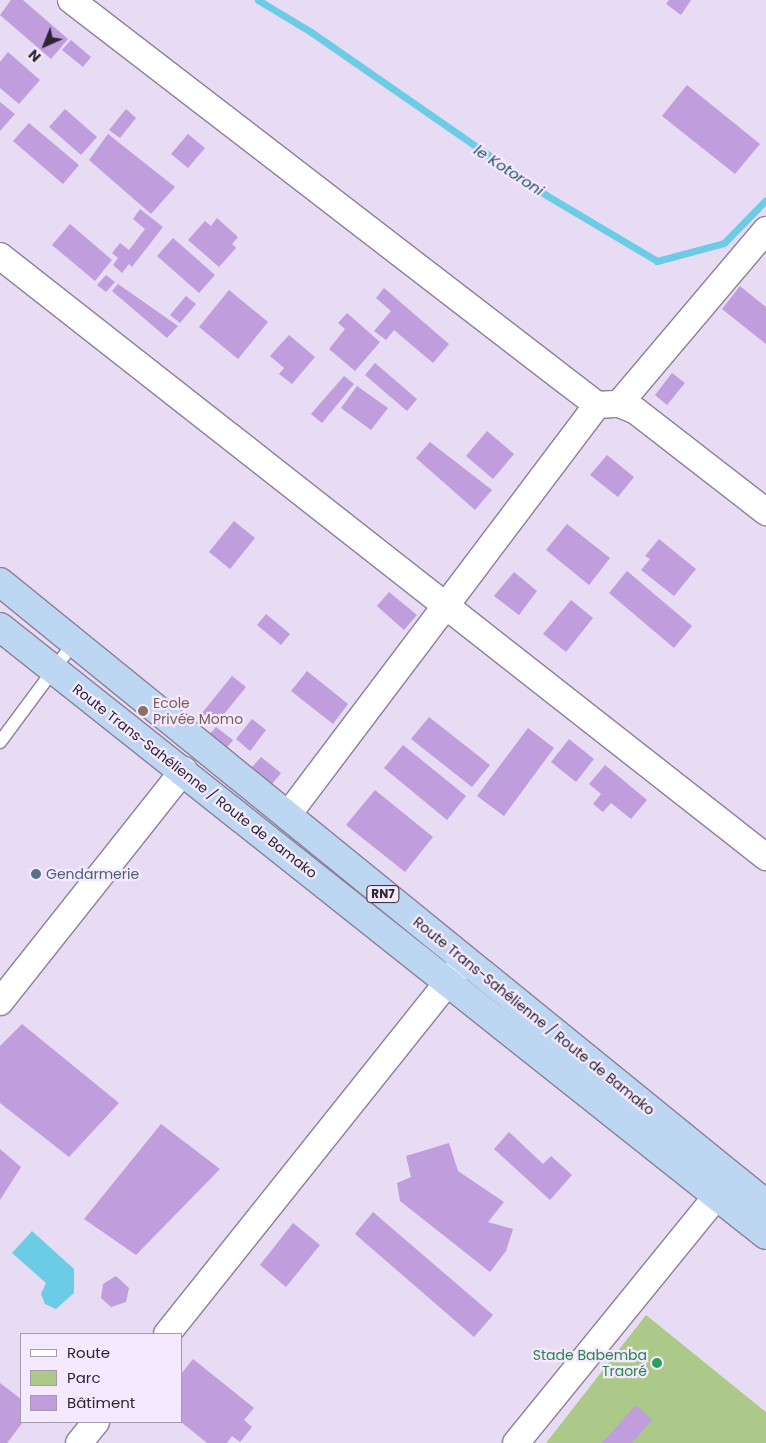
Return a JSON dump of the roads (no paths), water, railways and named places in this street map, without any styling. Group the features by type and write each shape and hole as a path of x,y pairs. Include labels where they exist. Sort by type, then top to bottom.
{"highway":[{"name":"Route Trans-Sahélienne / Route de Bamako","path":"0,582 75,641 287,816 458,971"},
{"name":"Route Trans-Sahélienne / Route de Bamako","path":"0,627 184,770 458,971 725,1186 766,1235"},
{"name":"Route Trans-Sahélienne / Route de Bamako","path":"725,1186 766,1204"}],"street":[{"path":"71,0 608,405 636,411 766,512"},
{"path":"287,816 445,610 608,405 766,230"},
{"path":"0,256 445,610 766,857"},
{"path":"0,1002 184,770"},
{"path":"168,1333 458,971"},
{"path":"516,1443 725,1186"},
{"path":"79,1443 95,1423"}],"lane":[{"path":"0,742 75,641"}],"water":[{"path":"32,1231 74,1269 74,1293 56,1309 45,1304 41,1294 46,1283 12,1253"}],"waterway":[{"name":"le Kotoroni","path":"258,0 311,32 546,195 657,261 724,243 766,200"}],"place":[{"name":"Ecole Privée Momo","path":"143,711"},
{"name":"Gendarmerie","path":"36,874"},
{"name":"Stade Babemba Traoré","path":"657,1363"}]}
